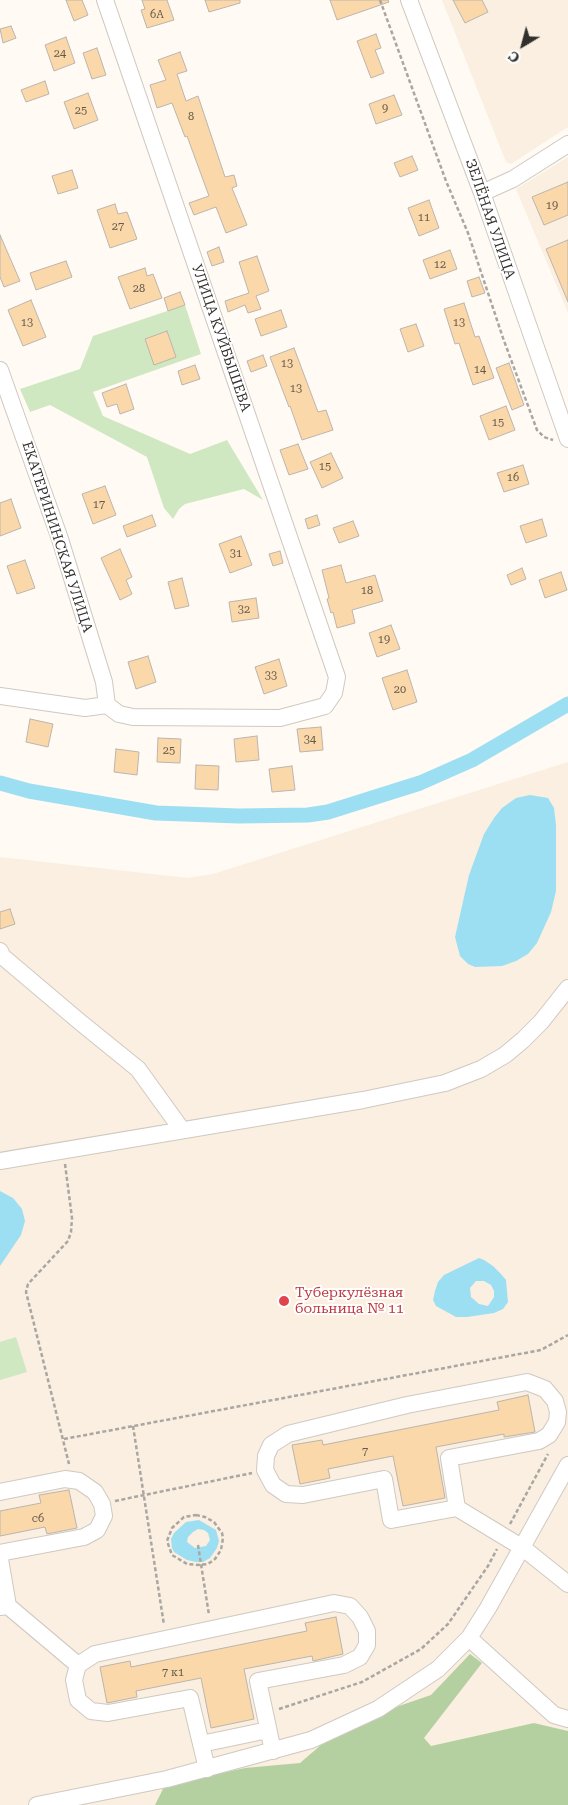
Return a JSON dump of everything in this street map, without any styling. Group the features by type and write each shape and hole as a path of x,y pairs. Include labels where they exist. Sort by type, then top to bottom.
{"street":[{"name":"УЛИЦА КУЙБЫШЕВА","path":"105,0 337,677 334,693 325,706 280,718 133,717 119,714 107,705"},
{"name":"ЗЕЛЁНАЯ УЛИЦА","path":"409,0 482,193 564,441"},
{"path":"482,193 513,179 568,144"},
{"name":"ЕКАТЕРИНИНСКАЯ УЛИЦА","path":"0,370 60,540 104,682 107,705"},
{"path":"0,696 85,708 107,705"},
{"path":"0,951 2,956 138,1069 182,1130"},
{"path":"0,1161 363,1100 445,1083 481,1069 505,1055 524,1040 541,1022 568,988"},
{"path":"457,1508 449,1458 539,1441 549,1435 557,1422 558,1412 555,1400 545,1389 527,1382 407,1405 288,1434 271,1445 266,1456 265,1470 273,1485 286,1494 303,1495 384,1480 392,1520 457,1508 523,1548 568,1584"},
{"path":"37,1805 167,1779 273,1751 311,1740 378,1709 438,1669 469,1638 523,1548 568,1465"},
{"path":"0,1492 65,1479 79,1481 95,1492 102,1504 104,1516 98,1530 84,1537 0,1553"},
{"path":"0,1559 4,1606 78,1665"},
{"path":"207,1769 190,1698 108,1713 91,1711 78,1700 74,1680 78,1665 95,1654 166,1638 334,1603 350,1606 360,1617 367,1630 367,1645 360,1657 344,1665 258,1681 273,1751"},
{"path":"469,1638 554,1715 568,1719"},
{"path":"201,1744 268,1730"}],"path":[{"path":"380,0 446,181 468,233 536,430 544,437 564,441"},
{"path":"64,1151 72,1232 68,1240 28,1284 26,1292 73,1480"},
{"path":"64,1440 541,1350 568,1335"},
{"path":"133,1426 166,1638"},
{"path":"265,1714 362,1682 421,1650 448,1624 488,1566 552,1448"},
{"path":"102,1504 265,1470"},
{"path":"196,1515 205,1517 214,1522 222,1533 222,1544 218,1555 212,1562 202,1565 187,1564 178,1560 172,1555 167,1546 169,1532 184,1517 196,1515"},
{"path":"198,1545 211,1629"}],"shaded area":[{"path":"442,0 568,0 568,127 511,164 506,162"},
{"path":"568,157 568,313 516,189"},
{"name":"Туберкулёзная больница № 11","path":"568,762 568,1731 534,1723 297,1805 0,1805 0,857 188,878 213,874"}],"green space":[{"path":"185,305 201,354 93,392 103,416 190,454 227,440 263,500 244,489 185,504 179,509 173,519 164,508 147,457 50,405 30,412 20,389 80,369 93,336"},
{"path":"16,1337 27,1372 0,1380 0,1342"},
{"path":"470,1654 482,1663 424,1738 431,1746 534,1723 568,1731 568,1805 155,1805 165,1785 245,1768 300,1763 321,1745 396,1707 431,1695"}],"water":[{"path":"530,795 548,798 554,808 556,825 556,891 551,912 537,943 528,954 502,966 475,967 468,964 460,956 455,937 469,875 484,834 494,818 502,808 516,798"},
{"path":"0,1191 13,1198 22,1209 25,1221 21,1235 0,1266"},
{"path":"479,1258 484,1260 493,1266 506,1280 508,1302 503,1309 494,1313 456,1317 436,1306 433,1300 438,1282 444,1275","holes":["476,1281 484,1281 491,1285 494,1291 494,1297 488,1306 479,1304 471,1297 470,1288"]},
{"path":"199,1520 216,1530 219,1541 217,1548 210,1558 203,1562 187,1560 174,1552 172,1548 171,1539 174,1533 186,1522","holes":["198,1529 208,1533 210,1540 206,1546 195,1548 187,1542 188,1537 193,1532"]}],"building":[{"path":"66,0 82,0 88,15 74,21"},
{"path":"142,0 167,0 174,20 147,28 141,10 145,9"},
{"path":"205,0 240,0 240,3 209,12"},
{"path":"330,0 388,0 389,2 337,20"},
{"path":"453,0 482,0 488,12 465,23"},
{"path":"11,26 16,38 3,43 0,29"},
{"path":"376,34 381,48 375,50 384,73 371,78 357,41"},
{"path":"66,37 75,63 54,71 45,45"},
{"path":"97,48 106,75 92,79 83,53"},
{"path":"180,52 187,71 177,74 186,101 198,96 225,177 234,175 237,186 232,188 247,225 226,233 216,207 194,215 189,203 209,196 187,136 185,137 172,103 157,108 150,85 166,80 158,60"},
{"path":"45,81 49,94 26,102 21,90"},
{"path":"88,93 98,120 74,129 64,102"},
{"path":"394,95 402,115 376,124 369,104"},
{"path":"412,156 418,170 400,177 394,163"},
{"path":"72,170 78,188 58,194 52,176"},
{"path":"568,182 568,215 544,225 532,197"},
{"path":"429,200 439,228 419,236 408,208"},
{"path":"115,204 118,214 127,212 137,239 110,248 97,210"},
{"path":"0,235 20,281 4,287 0,277"},
{"path":"568,240 568,302 546,249"},
{"path":"219,247 224,262 212,266 207,252"},
{"path":"450,250 457,269 430,279 423,260"},
{"path":"257,256 269,291 256,296 261,309 248,313 245,305 228,312 225,301 249,293 239,262"},
{"path":"66,261 72,277 36,290 30,273"},
{"path":"145,268 147,276 153,274 162,298 130,309 118,277"},
{"path":"479,277 485,293 472,297 467,281"},
{"path":"180,292 185,305 168,311 164,298"},
{"path":"31,300 46,337 23,346 8,310"},
{"path":"464,303 475,337 479,336 494,378 473,385 459,343 455,344 444,309"},
{"path":"281,310 287,327 261,336 255,319"},
{"path":"416,324 424,346 408,352 400,329"},
{"path":"167,331 176,357 154,365 145,339"},
{"path":"294,348 318,412 326,410 333,430 302,440 270,357"},
{"path":"263,355 267,366 251,372 247,361"},
{"path":"509,363 524,405 512,410 496,368"},
{"path":"195,365 200,379 182,385 178,371"},
{"path":"126,384 134,409 120,414 117,404 107,407 102,393"},
{"path":"506,406 515,430 489,440 480,416"},
{"path":"298,444 308,469 289,475 280,450"},
{"path":"331,453 343,478 322,488 310,462"},
{"path":"523,465 529,484 504,492 497,473"},
{"path":"105,486 116,515 93,524 82,494"},
{"path":"11,499 21,528 0,536 0,503"},
{"path":"152,515 156,526 127,537 123,526"},
{"path":"317,515 320,525 308,529 305,519"},
{"path":"542,519 547,536 526,543 520,526"},
{"path":"353,521 359,536 339,543 333,528"},
{"path":"241,536 252,565 230,573 219,544"},
{"path":"120,549 132,577 126,580 132,594 120,600 101,558"},
{"path":"280,551 283,563 273,566 269,554"},
{"path":"25,560 35,588 17,594 7,566"},
{"path":"341,565 346,583 375,575 383,601 352,610 355,623 337,628 327,599 329,598 322,570"},
{"path":"522,568 526,579 511,585 507,575"},
{"path":"561,572 567,590 545,598 539,580"},
{"path":"182,578 189,606 175,609 168,582"},
{"path":"256,598 259,618 232,622 229,602"},
{"path":"391,625 400,649 377,657 369,633"},
{"path":"148,656 156,682 136,689 128,662"},
{"path":"279,659 287,686 264,694 255,667"},
{"path":"407,670 417,702 393,710 382,678"},
{"path":"30,719 53,724 48,747 26,742"},
{"path":"321,727 323,750 300,752 297,729"},
{"path":"257,736 259,760 236,762 234,739"},
{"path":"158,738 181,739 180,763 157,762"},
{"path":"116,749 139,752 137,775 114,772"},
{"path":"196,765 219,766 218,790 195,789"},
{"path":"292,766 295,790 272,792 269,769"},
{"path":"10,909 15,924 0,929 0,912"},
{"path":"528,1395 535,1432 504,1437 504,1434 436,1447 445,1498 403,1506 393,1456 328,1469 330,1478 300,1484 292,1445 322,1440 323,1445 499,1410 497,1402"},
{"path":"69,1490 77,1528 47,1534 45,1527 0,1536 0,1511 41,1503 39,1495"},
{"path":"336,1617 343,1654 313,1661 312,1656 244,1669 254,1719 211,1728 201,1678 136,1691 137,1697 107,1703 100,1667 130,1661 131,1667 307,1631 305,1623"}],"waterway":[{"path":"0,783 29,791 156,813 239,816 308,815 328,812 420,783 472,760 568,704"}],"place":[{"name":"Туберкулёзная больница № 11","path":"284,1301"}]}
